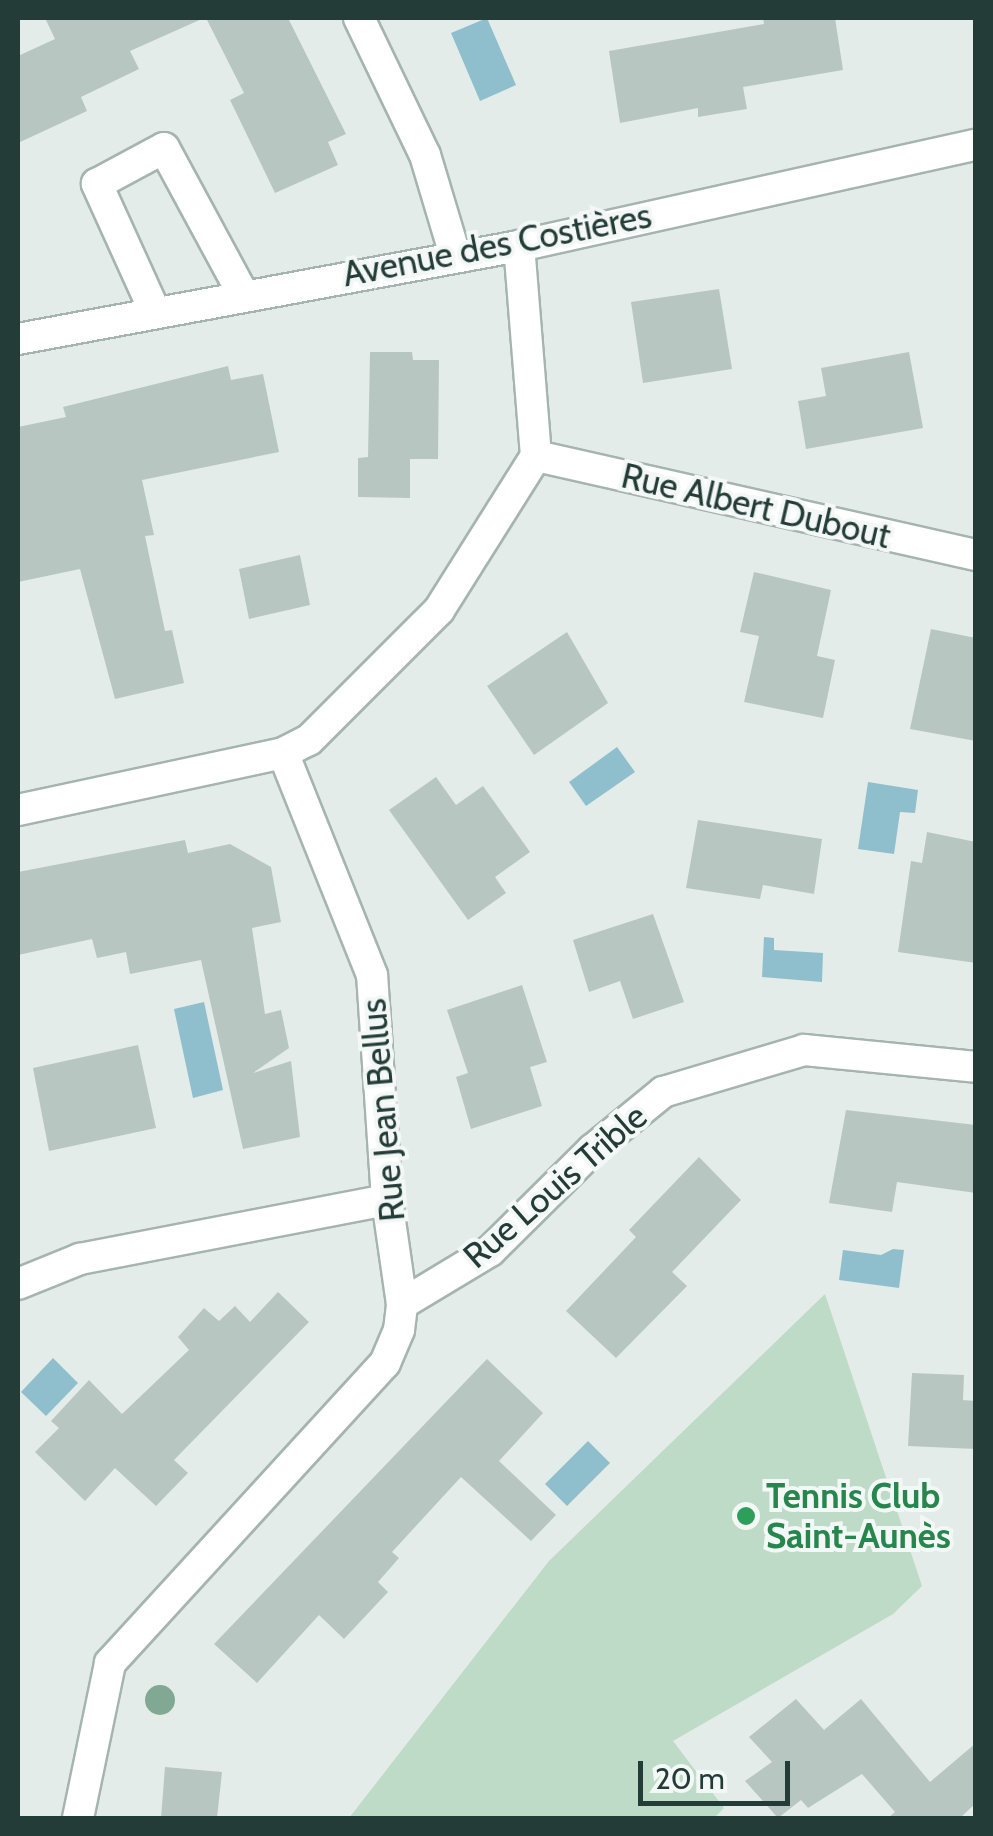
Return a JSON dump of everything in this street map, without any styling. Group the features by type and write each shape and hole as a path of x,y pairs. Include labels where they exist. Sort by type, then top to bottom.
{"street":[{"path":"360,18 425,156 455,255"},
{"name":"Avenue des Costières","path":"18,338 519,246 976,145"},
{"path":"155,312 97,184 164,148 243,294"},
{"path":"18,810 282,753 309,740 440,610 536,456 519,246"},
{"name":"Rue Albert Dubout","path":"536,456 976,555"},
{"name":"Rue Jean Bellus","path":"282,753 372,976 387,1200 402,1304"},
{"name":"Rue Louis Trible","path":"402,1304 490,1251 592,1150 663,1092 804,1050 976,1067"},
{"path":"18,1284 80,1259 387,1200"},
{"path":"78,1818 110,1663 385,1364 402,1304"}],"green space":[{"name":"Tennis Club Saint-Aunès","path":"825,1294 922,1586 893,1614 673,1741 724,1808 714,1818 349,1818 549,1561"}],"water":[{"path":"487,18 516,85 480,101 451,33"},
{"path":"617,747 635,772 586,806 569,782"},
{"path":"868,782 918,790 915,813 900,812 894,854 858,849"},
{"path":"764,937 774,938 774,950 823,953 822,982 762,977"},
{"path":"204,1002 223,1090 193,1098 174,1009"},
{"path":"893,1249 904,1250 899,1288 839,1280 843,1250 881,1255"},
{"path":"53,1358 78,1383 46,1416 21,1392"},
{"path":"588,1441 610,1463 567,1506 545,1484"}],"building":[{"path":"45,18 204,18 130,51 139,69 81,97 87,111 18,143 18,56 55,39"},
{"path":"206,18 288,18 346,134 328,142 338,165 275,193 230,100 244,93"},
{"path":"763,18 835,18 843,70 743,87 747,109 698,117 698,108 620,123 609,51 764,24"},
{"path":"719,289 732,369 643,383 631,302"},
{"path":"370,352 412,352 413,360 439,360 438,459 410,459 410,498 358,497 358,458 368,457"},
{"path":"909,352 923,428 806,449 798,401 826,396 821,368"},
{"path":"228,366 231,380 263,374 279,452 142,480 154,535 145,536 165,631 172,630 184,683 115,699 80,569 18,582 18,427 66,417 63,407"},
{"path":"300,555 310,605 249,619 239,569"},
{"path":"754,572 831,590 817,656 835,660 823,718 744,702 759,636 740,632"},
{"path":"931,629 976,638 976,741 910,729"},
{"path":"567,632 608,703 534,755 487,686"},
{"path":"436,777 456,805 483,786 530,852 495,877 506,893 468,920 389,810"},
{"path":"698,820 822,839 814,894 763,885 760,899 686,888"},
{"path":"927,832 976,842 976,963 898,952 911,861 922,863"},
{"path":"185,840 188,853 230,844 271,867 281,922 252,928 265,1014 281,1010 289,1048 253,1073 291,1061 300,1137 243,1149 201,960 130,974 126,952 97,958 92,939 18,955 18,872"},
{"path":"653,914 684,1002 633,1019 620,981 589,992 573,940"},
{"path":"522,985 547,1062 530,1067 542,1106 471,1129 456,1077 468,1073 447,1010"},
{"path":"138,1045 156,1128 49,1151 33,1068"},
{"path":"846,1110 976,1125 976,1193 897,1182 892,1212 829,1203"},
{"path":"699,1157 741,1200 672,1272 687,1286 616,1358 566,1311 636,1237 629,1230"},
{"path":"278,1292 309,1322 174,1460 188,1473 156,1506 115,1468 85,1501 35,1452 59,1428 51,1421 89,1380 122,1414 189,1350 178,1337 204,1308 219,1321 235,1306 250,1322"},
{"path":"487,1359 543,1413 499,1461 556,1515 531,1541 461,1477 392,1552 399,1558 378,1582 388,1592 344,1639 319,1615 257,1683 214,1644"},
{"path":"912,1373 964,1375 963,1400 976,1401 976,1449 908,1446"},
{"path":"796,1699 824,1730 861,1699 930,1782 976,1743 976,1803 960,1818 888,1818 895,1812 862,1774 808,1808 801,1800 778,1818 745,1781 772,1762 749,1737"},
{"path":"165,1767 222,1772 217,1818 161,1818"}],"place":[{"name":"Tennis Club Saint-Aunès","path":"746,1516"}]}
